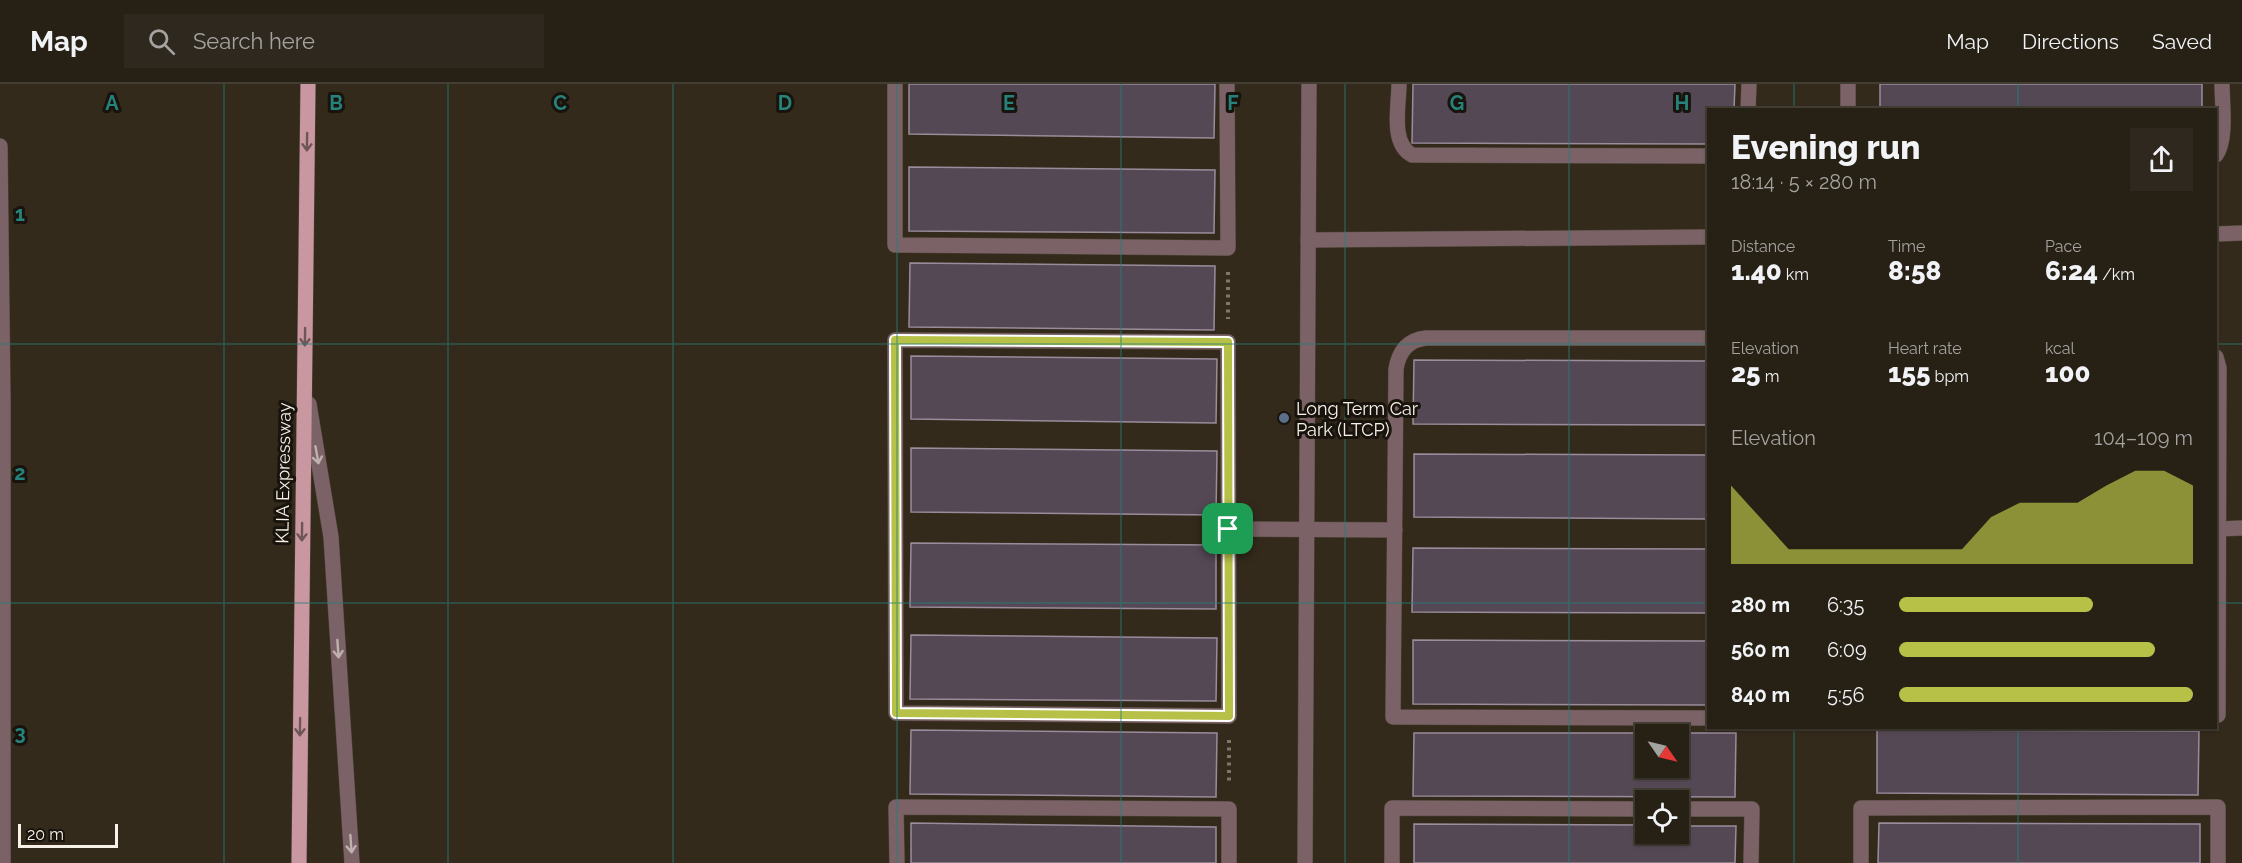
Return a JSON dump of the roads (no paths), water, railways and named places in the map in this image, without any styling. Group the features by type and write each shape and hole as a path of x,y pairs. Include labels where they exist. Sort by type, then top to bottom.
{"main road":[{"name":"KLIA Expressway","path":"299,863 308,84"}],"street":[{"path":"895,84 895,245 1227,248 1227,84"},
{"path":"1305,863 1309,84"},
{"path":"1399,84 1398,139 1406,152 1412,155 1707,156"},
{"path":"1748,108 1749,84"},
{"path":"1848,84 1848,108"},
{"path":"2217,152 2222,139 2222,84"},
{"path":"0,146 3,863"},
{"path":"2217,234 2242,233"},
{"path":"1308,240 1707,237"},
{"path":"1707,338 1415,339 1406,346 1398,357 1396,369 1393,717 1707,718"},
{"path":"895,340 1228,342 1228,529 1229,716 896,713 895,340"},
{"path":"2217,361 2219,368 2217,715"},
{"path":"304,377 331,537 352,863"},
{"path":"2218,529 2242,528"},
{"path":"1228,529 1395,530"},
{"path":"897,863 896,807 1229,809 1229,863"},
{"path":"1861,863 1861,808 2218,807 2218,863"},
{"path":"1392,863 1392,808 1635,809"},
{"path":"1689,809 1752,809 1752,863"}],"place":[{"name":"Long Term Car Park (LTCP)","path":"1284,418"}]}
